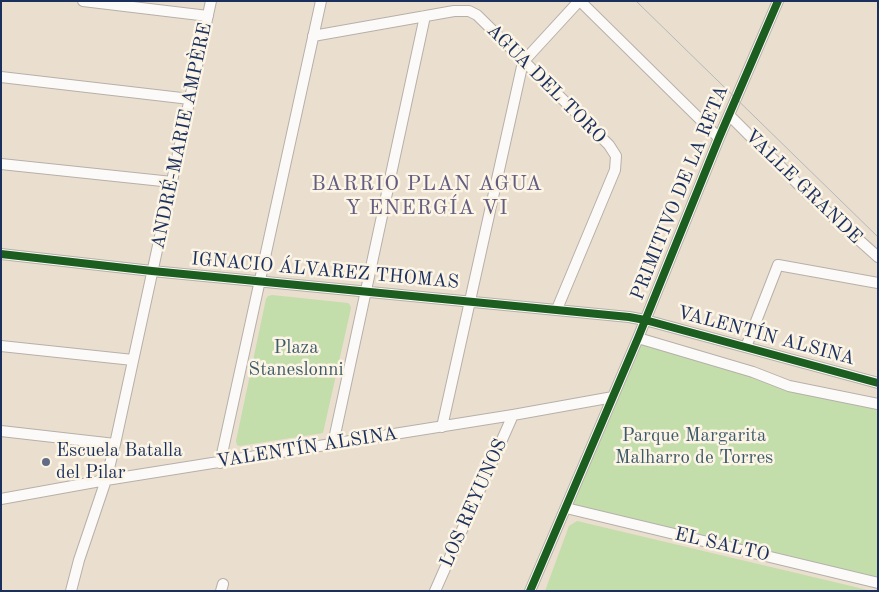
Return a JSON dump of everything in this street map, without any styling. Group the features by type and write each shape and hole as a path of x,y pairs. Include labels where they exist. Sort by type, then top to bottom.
{"street":[{"path":"83,1 208,16"},
{"name":"ANDRÉ-MARIE AMPÈRE","path":"71,591 79,560 106,480 115,444 211,1"},
{"path":"220,462 321,1"},
{"path":"442,427 523,62 580,1"},
{"name":"VALLE GRANDE","path":"580,1 719,138"},
{"name":"PRIMITIVO DE LA RETA","path":"530,591 638,338 719,138 778,1"},
{"name":"AGUA DEL TORO","path":"313,36 463,10 474,13 609,145 616,156 615,170 558,309"},
{"path":"333,444 425,16"},
{"path":"1,78 190,99"},
{"name":"VALLE GRANDE","path":"729,115 813,198 878,258"},
{"path":"1,164 172,182"},
{"name":"IGNACIO ÁLVAREZ THOMAS","path":"1,254 260,282 558,309 645,320"},
{"path":"746,348 778,265 878,283"},
{"name":"VALENTÍN ALSINA","path":"645,320 878,383"},
{"name":"VALENTÍN ALSINA","path":"638,338 753,372 789,386 878,404"},
{"path":"1,346 133,360"},
{"name":"VALENTÍN ALSINA","path":"1,498 442,427 613,397"},
{"name":"LOS REYUNOS","path":"436,591 513,415"},
{"path":"1,431 115,444"},
{"name":"EL SALTO","path":"566,508 878,583"}],"green space":[{"name":"Plaza Staneslonni","path":"272,295 348,303 351,308 323,433 239,446 236,441 266,299"},
{"name":"Parque Margarita Malharro de Torres","path":"638,338 753,372 878,404 878,583 566,508"},
{"path":"577,521 872,591 545,591 569,526"}],"tram line":[{"path":"636,1 878,237"}],"cycle path":[{"path":"530,591 638,338 719,138 778,1"},
{"path":"1,254 152,271 629,317 878,383"}],"place":[{"name":"Escuela Batalla del Pilar","path":"46,462"}],"district":[{"name":"BARRIO PLAN AGUA Y ENERGÍA VI","path":"427,196"}]}
